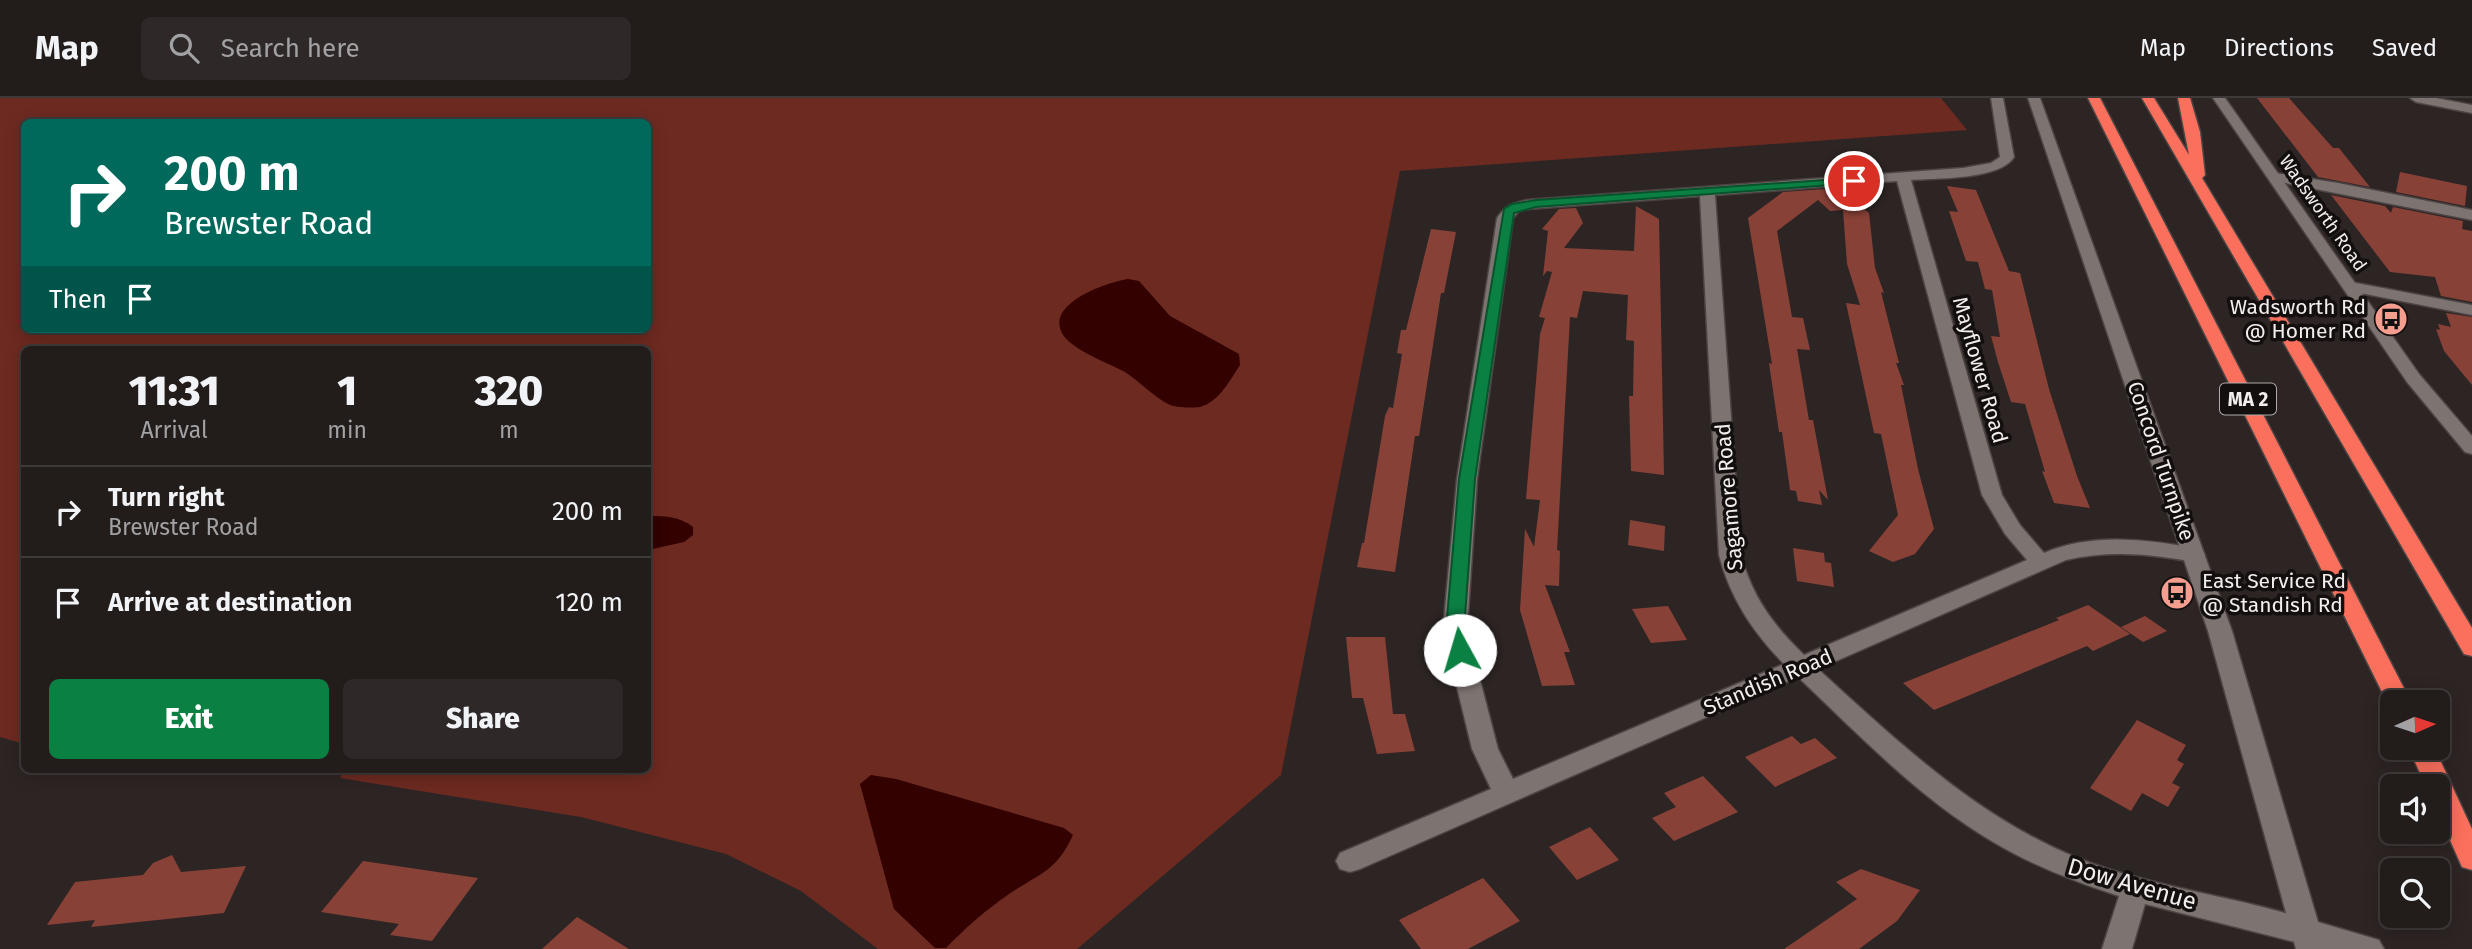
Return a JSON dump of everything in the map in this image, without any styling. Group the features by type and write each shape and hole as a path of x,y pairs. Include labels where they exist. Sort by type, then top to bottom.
{"highway":[{"name":"MA 2","path":"2094,98 2393,690"},
{"path":"2148,98 2472,648"},
{"path":"2184,98 2193,132 2200,184"},
{"path":"2427,760 2472,859"}],"street":[{"path":"1506,792 1485,749 1455,630 1467,479 1505,218 1511,209 1536,204 1980,170 2004,162 2007,149 1997,98"},
{"name":"Concord Turnpike","path":"2034,98 2236,682 2309,941"},
{"name":"Wadsworth Road","path":"2219,98 2421,390 2468,440"},
{"path":"2416,98 2472,110"},
{"name":"Mayflower Road","path":"1903,177 1992,495 2012,528 2040,562"},
{"path":"2275,177 2338,187 2472,215"},
{"name":"Sagamore Road","path":"1707,192 1732,565 1738,587 1752,610 1802,668 1916,772"},
{"path":"2351,287 2472,310"},
{"name":"Standish Road","path":"1350,861 1506,792 1802,668 2040,562 2071,551 2114,547 2144,547 2194,555"},
{"name":"Dow Avenue","path":"1916,772 1974,816 2022,845 2067,866 2309,941 2370,949"},
{"path":"2117,949 2135,889"}],"shaded area":[{"path":"0,98 1941,98 1967,130 1400,171 1281,775 1077,949 878,949 801,891 726,854 581,817 340,778 342,773 651,773 651,346 21,346 21,743 0,737"},
{"path":"1128,279 1139,281 1170,316 1239,354 1240,365 1223,390 1207,404 1200,407 1179,407 1168,404 1125,372 1073,345 1062,333 1059,322 1063,312 1071,304 1094,289"},
{"path":"651,516 677,519 693,527 693,535 684,542 651,549"},
{"path":"871,775 896,779 1064,828 1073,835 1060,857 1046,870 992,906 946,948 935,948 894,909 860,784"}],"building":[{"path":"2257,98 2289,98 2333,148 2339,148 2370,187 2318,177"},
{"path":"2400,172 2467,186 2465,206 2396,192"},
{"path":"1947,186 1976,190 2009,271 2020,273 2049,389 2090,508 2054,503 2042,471 2045,472 2025,404 2011,402 1998,362 1991,336 2000,337 1992,290 1985,289 1978,262 1966,261 1949,211 1958,212"},
{"path":"1839,188 1869,213 1875,268 1884,293 1881,292 1899,363 1896,363 1904,385 1901,385 1918,469 1934,529 1915,554 1893,562 1869,551 1898,515 1881,434 1874,433 1846,303 1860,305 1847,264 1843,210 1830,211 1818,200 1777,231 1792,317 1803,318 1810,350 1797,349 1809,420 1813,420 1828,500 1819,490 1822,505 1798,501 1796,491 1790,490 1748,218 1783,192"},
{"path":"2331,195 2385,206 2391,213 2393,207 2463,221 2462,229 2472,231 2472,302 2441,296 2435,277 2390,272"},
{"path":"1636,206 1659,219 1664,475 1631,471 1629,396 1633,396 1634,341 1626,340 1628,295 1583,291 1577,318 1570,317 1557,550 1560,551 1559,586 1545,585 1570,652 1564,652 1575,685 1542,686 1520,610 1525,529 1534,547 1540,500 1526,499 1540,334 1545,318 1539,317 1552,272 1547,271 1543,276 1548,231 1542,229 1559,209 1576,208 1583,223 1564,248 1634,251"},
{"path":"1431,229 1456,232 1444,293 1441,293 1419,436 1415,436 1395,572 1357,567 1364,543 1385,416 1389,407 1393,408 1402,354 1397,353 1401,330 1406,330"},
{"path":"2446,313 2472,317 2472,385 2444,351 2436,329 2440,330 2438,324 2451,327"},
{"path":"1630,520 1665,526 1664,551 1628,545"},
{"path":"1793,548 1824,553 1825,562 1831,563 1834,587 1797,581"},
{"path":"2088,605 2130,634 2093,651 2087,646 1934,710 1903,683 2059,620 2056,618"},
{"path":"1668,606 1687,640 1651,643 1632,609"},
{"path":"2145,616 2167,631 2143,642 2121,627"},
{"path":"1346,637 1385,637 1393,714 1405,714 1415,751 1377,754 1363,698 1352,698"},
{"path":"2137,720 2186,745 2177,760 2184,764 2172,783 2180,787 2168,807 2142,793 2131,811 2090,788"},
{"path":"1792,736 1801,744 1815,738 1837,758 1775,787 1745,757"},
{"path":"1703,776 1738,812 1674,841 1652,818 1676,807 1664,793"},
{"path":"1590,827 1619,860 1577,880 1549,847"},
{"path":"172,855 181,872 246,866 224,913 91,927 95,920 47,925 75,882 143,875 153,863"},
{"path":"363,861 478,878 432,941 390,935 399,924 321,912"},
{"path":"1861,869 1920,890 1897,921 1859,949 1784,949 1857,899 1836,882"},
{"path":"1483,878 1520,921 1468,949 1421,949 1399,920"},
{"path":"577,917 629,949 542,949"}],"place":[{"name":"Wadsworth Rd @ Homer Rd","path":"2391,319"},
{"name":"East Service Rd @ Standish Rd","path":"2177,593"}],"route":[{"path":"1460,650 1455,630 1467,479 1508,212 1521,205 1854,181"}]}
